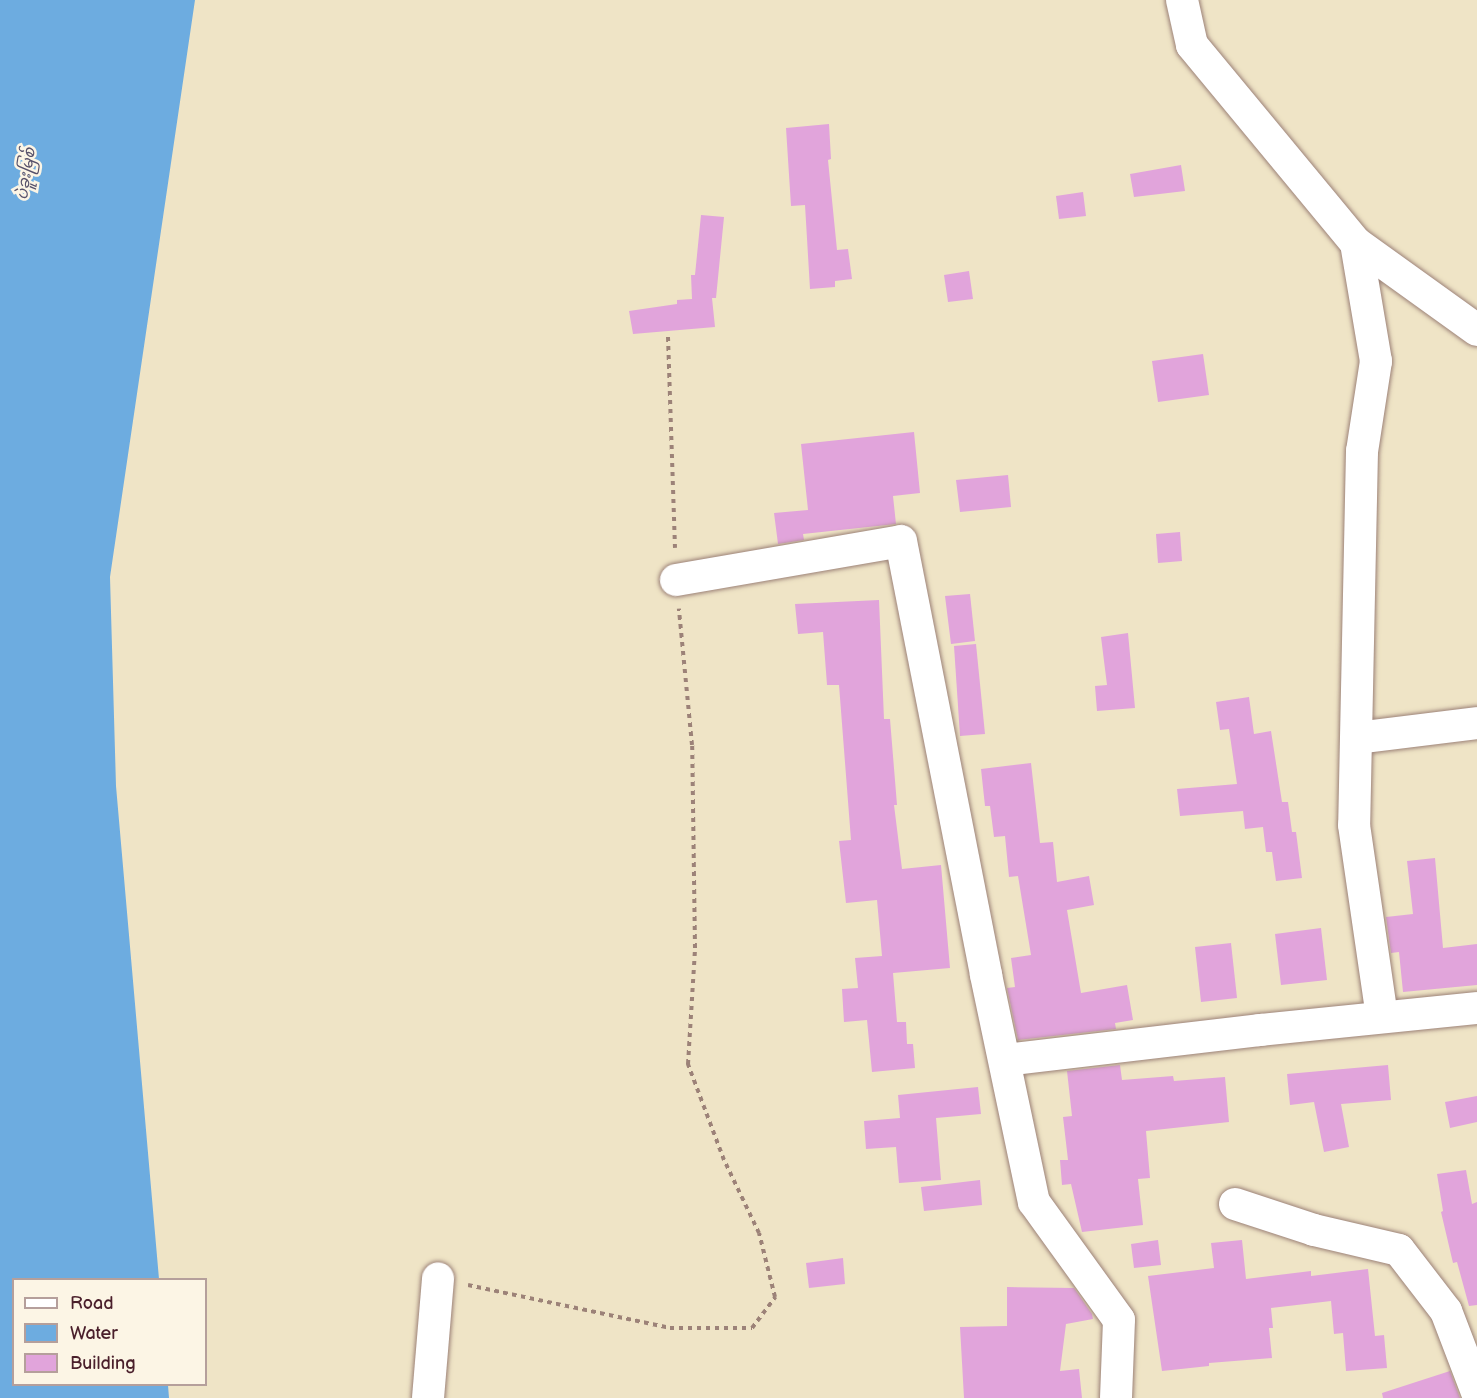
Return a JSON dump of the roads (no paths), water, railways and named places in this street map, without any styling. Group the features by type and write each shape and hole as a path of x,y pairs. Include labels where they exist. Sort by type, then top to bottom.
{"street":[{"path":"1182,0 1192,45 1356,243 1477,330"},
{"path":"1356,243 1376,361 1362,451 1354,825 1382,1017"},
{"path":"676,580 901,541 1034,1202 1119,1320 1116,1398"},
{"path":"1357,738 1477,723"},
{"path":"1005,1060 1477,1008"},
{"path":"1235,1204 1314,1230 1400,1250 1446,1311 1477,1392"},
{"path":"428,1398 438,1278"}],"water":[{"name":"ပဲခူးမြစ်","path":"0,0 195,0 110,577 116,786 159,1278 12,1278 12,1386 168,1386 169,1398 0,1398"}]}
